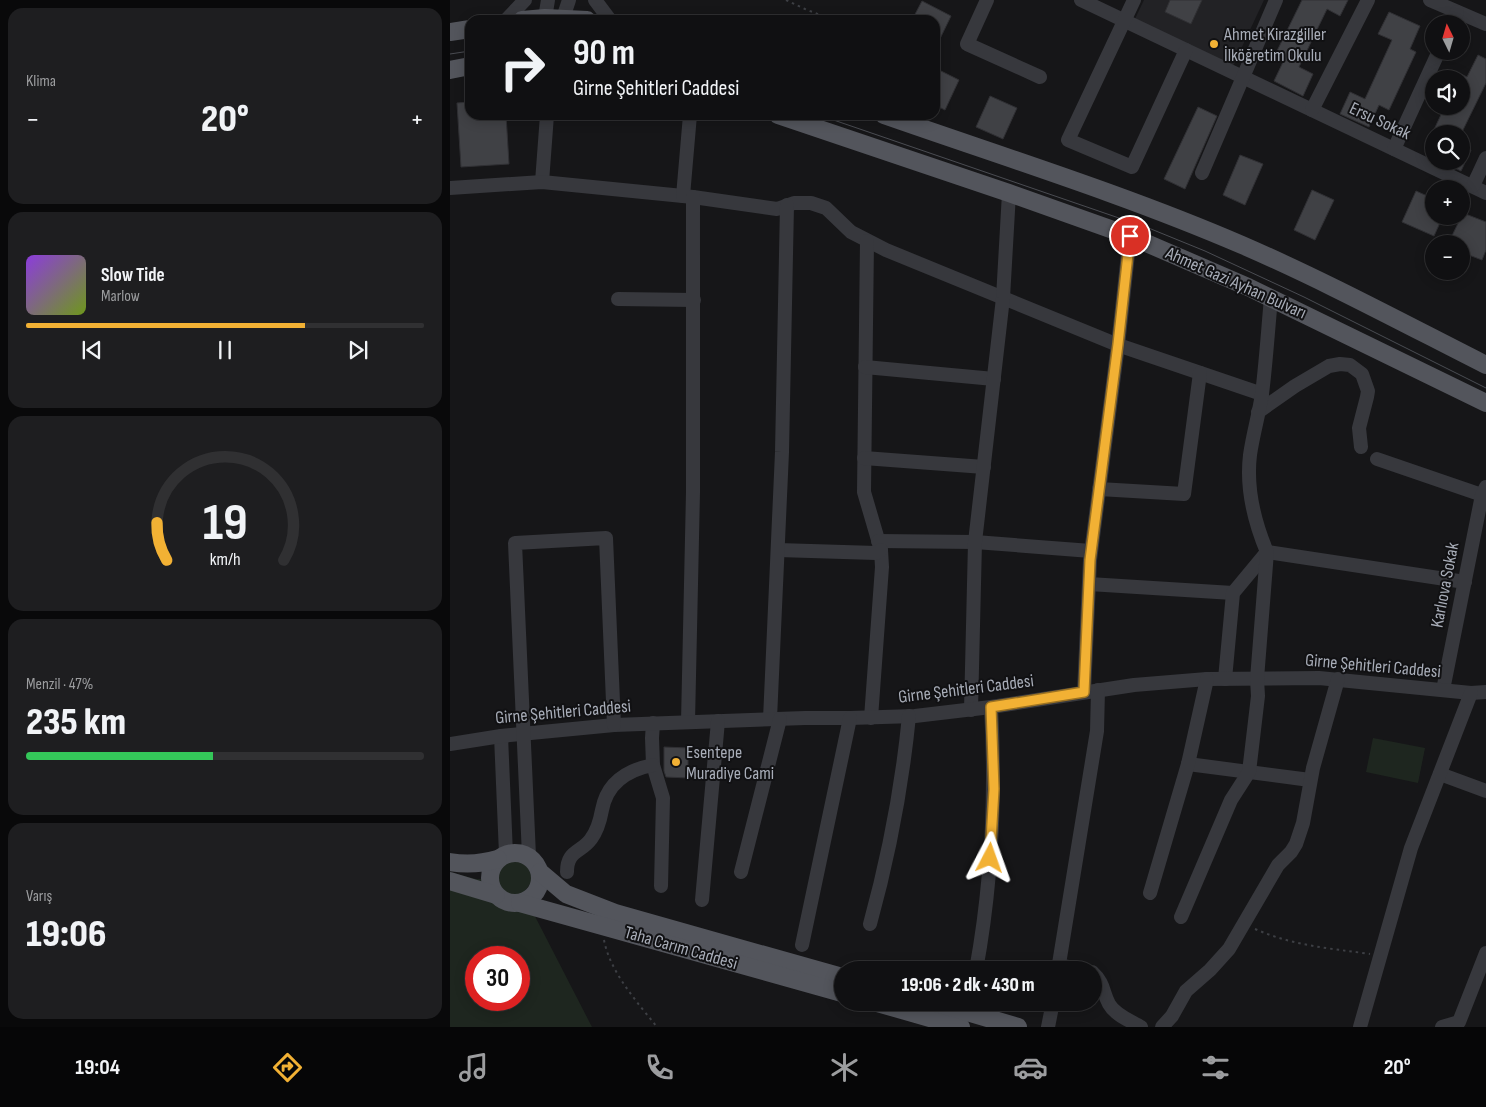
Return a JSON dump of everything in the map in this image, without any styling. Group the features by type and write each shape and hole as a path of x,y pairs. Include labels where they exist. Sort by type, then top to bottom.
{"main road":[{"path":"450,32 465,30"},
{"path":"450,70 465,67"},
{"name":"Ahmet Gazi Ayhan Bulvarı","path":"793,120 1130,236 1271,298 1486,403"},
{"name":"Ahmet Gazi Ayhan Bulvarı","path":"898,120 1148,207 1240,244 1286,264 1486,365"},
{"path":"450,862 481,864 516,852 529,856 540,872 539,886 536,892 520,903 507,902 496,895 450,881"},
{"path":"496,895 492,889 489,876 490,870 502,856"},
{"name":"Taha Carım Caddesi","path":"540,872 566,894 615,913 834,975"},
{"name":"Taha Carım Caddesi","path":"520,903 834,991"},
{"path":"903,1011 952,1026"},
{"path":"964,1011 1018,1027"}],"street":[{"path":"511,15 525,0"},
{"path":"548,0 554,15"},
{"path":"557,15 569,0"},
{"path":"595,0 606,15"},
{"path":"986,0 967,44 1040,77"},
{"name":"Ersu Sokak","path":"1082,0 1486,193"},
{"path":"1134,0 1068,140 1132,167 1186,50"},
{"path":"1202,173 1276,0"},
{"path":"1312,110 1368,0"},
{"path":"1430,0 1451,15"},
{"path":"1470,21 1486,24"},
{"path":"1394,149 1435,60"},
{"path":"542,182 547,120"},
{"path":"688,722 693,492 694,300 688,197 690,120"},
{"path":"1473,186 1486,158"},
{"path":"450,188 542,182 688,197 777,209 802,202 819,205 826,208 847,228 886,250 1118,344 1262,394"},
{"path":"971,710 976,542 1003,298 1009,193"},
{"path":"741,872 775,719 787,205"},
{"path":"1084,692 1091,551 1130,236"},
{"path":"867,241 864,492 880,545 882,567 871,718"},
{"path":"1180,917 1231,800 1249,772 1258,696 1257,679 1268,552 1256,524 1249,483 1250,455 1262,394 1271,298"},
{"path":"618,299 694,300"},
{"path":"1258,412 1295,386 1329,366 1350,365 1362,374 1368,391 1360,418 1361,447"},
{"path":"865,367 994,379"},
{"path":"1099,489 1184,494 1200,373"},
{"path":"864,458 984,467"},
{"path":"1377,459 1484,491"},
{"name":"Karlıova Sokak","path":"1443,690 1484,491"},
{"path":"529,856 515,543 606,538 614,725"},
{"path":"880,545 976,542 1091,551"},
{"path":"778,550 876,553 880,545"},
{"path":"1268,552 1465,582"},
{"path":"1225,679 1233,593 1268,552"},
{"path":"1089,584 1233,593"},
{"path":"1150,893 1188,764 1207,679"},
{"name":"Girne Şehitleri Caddesi","path":"450,744 522,733 614,725 909,716 971,710 1159,682 1207,679 1338,679 1470,693 1486,692"},
{"path":"1162,1027 1172,1016 1186,991 1210,970 1229,949 1278,865 1296,844 1304,823 1310,780 1338,679"},
{"path":"1059,961 1097,731 1098,690"},
{"path":"1360,1027 1411,848 1470,693"},
{"path":"977,961 986,907 992,830 994,781 991,707"},
{"path":"870,924 893,831 900,793 909,716"},
{"path":"802,945 850,718"},
{"path":"702,900 718,721"},
{"path":"653,723 653,765 662,798 661,886"},
{"path":"501,736 502,856"},
{"path":"1188,764 1310,780"},
{"path":"567,872 571,856 588,843 595,833 604,803 614,783 627,773 653,765"},
{"path":"1440,774 1486,791"},
{"path":"1442,1027 1459,1022 1486,953"},
{"path":"1102,984 1112,1008 1142,1027"},
{"path":"1048,1027 1051,1011"}],"path":[{"path":"786,0 820,15"},
{"path":"1244,923 1267,934 1299,944 1380,956"},
{"path":"601,926 605,948 616,968 634,1000 657,1027"}],"shaded area":[{"name":"Ahmet Kirazgiller İlköğretim Okulu","path":"1144,0 1264,0 1233,66 1134,21"},
{"path":"1373,738 1425,748 1418,783 1366,772"},
{"path":"516,861 526,866 530,871 531,883 523,893 592,1027 450,1027 450,872 476,879 498,879 503,866"}],"building":[{"path":"1170,0 1202,0 1191,24 1165,12"},
{"path":"1302,0 1348,0 1340,16 1327,9 1299,67 1313,74 1303,96 1274,81 1284,60 1275,55"},
{"path":"922,1 951,16 940,39 940,15 915,15"},
{"path":"1389,12 1420,26 1410,49 1416,52 1389,110 1379,105 1369,127 1340,114 1350,92 1365,99 1392,40 1378,34"},
{"path":"1478,55 1486,59 1486,83 1465,125 1436,125 1441,115 1470,115 1470,71"},
{"path":"940,70 959,80 945,110 940,108"},
{"path":"990,96 1017,108 1003,139 976,127"},
{"path":"465,102 465,120 506,120 509,164 461,167 457,103"},
{"path":"1198,107 1217,116 1185,189 1164,179"},
{"path":"1240,155 1263,164 1245,205 1223,195"},
{"path":"1312,190 1334,200 1315,240 1294,230"},
{"path":"1416,191 1425,195 1425,225 1439,225 1434,235 1432,235 1402,222"},
{"path":"1470,216 1486,222 1486,250 1482,260 1470,255 1470,235 1452,235 1457,225 1470,225"},
{"name":"Esentepe Muradiye Cami","path":"664,747 688,748 688,778 666,777 664,771"}],"tram line":[{"path":"450,54 465,52"},
{"path":"834,120 1151,229 1205,251 1304,297 1486,388"}],"place":[{"name":"Ahmet Kirazgiller İlköğretim Okulu","path":"1214,44"},
{"name":"Esentepe Muradiye Cami","path":"676,762"}],"route":[{"path":"990,858 994,789 991,707 1084,692 1090,560 1130,236"}]}
